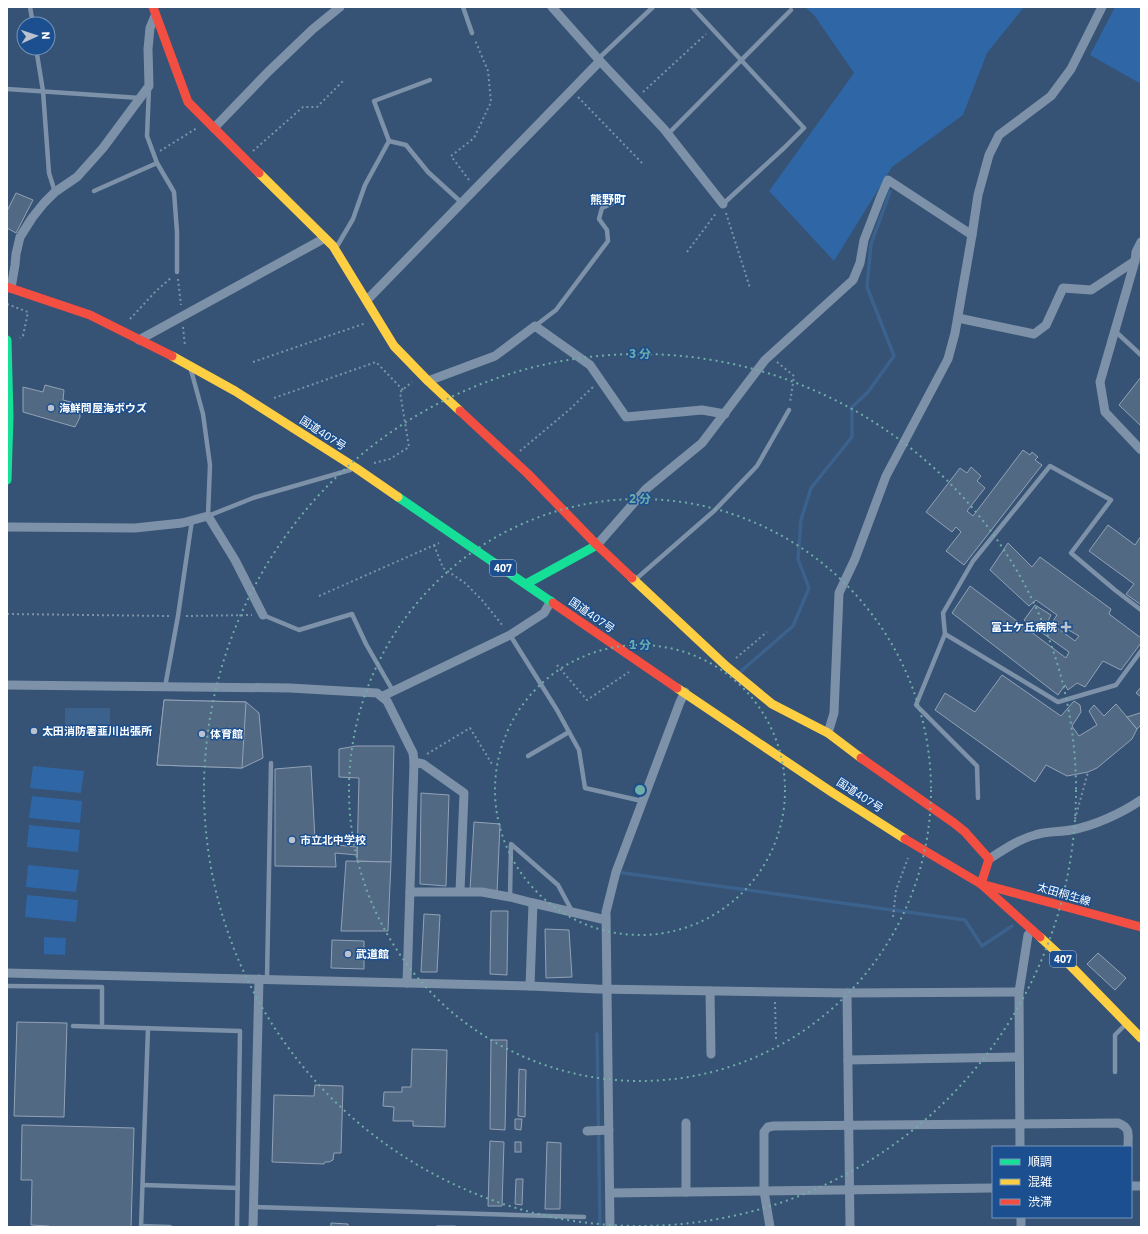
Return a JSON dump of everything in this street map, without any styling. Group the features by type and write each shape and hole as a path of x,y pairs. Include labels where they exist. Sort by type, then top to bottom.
{"main road":[{"path":"154,11 188,102 336,250 368,300 394,346 425,378 512,458 597,545 726,666 772,704 828,733 877,770 919,798 965,832 989,859 981,884"},
{"name":"国道407号","path":"9,288 68,307 120,330 190,365 257,405 356,468 833,793 913,844 981,884 1066,961 1141,1038"},
{"path":"7,340 9,416 7,480"},
{"path":"526,584 597,545"},
{"name":"太田桐生線","path":"981,884 1141,928"}],"street":[{"path":"211,125 313,29 340,7"},
{"path":"552,7 668,134 723,204"},
{"path":"828,733 834,714 839,593 855,559 886,476 948,359 958,318 978,195 990,154 999,135 1051,96 1071,69 1102,7"},
{"path":"9,288 20,237 32,218 55,192 77,177 103,148 149,86 148,49 150,28 154,11"},
{"path":"368,300 572,90 599,60"},
{"path":"597,545 646,489 702,443 770,356 853,280 860,263 864,240 880,196 888,180 972,235"},
{"path":"139,340 325,238"},
{"path":"1141,242 1136,252 1135,261 1100,382 1105,412 1141,450"},
{"path":"958,318 1034,334 1046,325 1063,288 1091,290 1135,261"},
{"path":"425,378 495,356 535,326 590,365 626,417 702,410 725,414"},
{"path":"7,527 135,528 182,523 208,516 235,560 263,615"},
{"path":"383,696 510,635 544,613 551,601"},
{"path":"7,685 290,688 377,693 383,696 387,701 413,753 414,762 407,983"},
{"path":"610,1227 606,912 616,872 685,692"},
{"path":"414,762 423,764 464,793 460,892"},
{"path":"989,859 1010,846 1035,834 1072,830 1092,824 1129,808 1141,800"},
{"path":"410,892 482,892 510,897 606,920"},
{"path":"530,986 533,903"},
{"path":"1020,1146 1019,992 1028,934 1032,930"},
{"path":"7,973 530,986 606,990 847,993 1019,992"},
{"path":"253,1227 263,979"},
{"path":"710,991 711,1054"},
{"path":"847,993 850,1227"},
{"path":"848,1060 1019,1057"},
{"path":"686,1123 686,1192"},
{"path":"770,1227 764,1191 764,1132 768,1127 1118,1123 1125,1125 1128,1130 1128,1146"},
{"path":"587,1131 609,1130"},
{"path":"610,1192 992,1188"}],"lane":[{"path":"463,7 472,33"},
{"path":"599,60 653,7"},
{"path":"692,7 804,128 723,204"},
{"path":"668,134 791,10"},
{"path":"37,56 43,91 49,173 55,192"},
{"path":"336,250 353,219 365,185 389,141 374,101 430,80"},
{"path":"149,86 147,136 157,163 174,192 177,232 177,272"},
{"path":"7,89 141,98"},
{"path":"389,141 406,144 428,172 462,203"},
{"path":"94,191 157,163"},
{"path":"535,326 556,310 608,241 607,230 599,219 602,208 613,202"},
{"path":"1115,331 1141,355"},
{"path":"190,365 203,414 210,465 208,516 253,498 356,468"},
{"path":"635,580 714,512 757,466 789,410"},
{"path":"978,798 977,766 916,705 945,634 943,613 964,575 973,561 1050,466 1111,500 1071,553 1141,610"},
{"path":"165,687 178,616 192,520"},
{"path":"263,615 299,630 352,614 366,644 393,692"},
{"path":"945,634 1058,702 1116,685 1141,651"},
{"path":"510,635 579,750 585,788 642,801"},
{"path":"528,756 569,732"},
{"path":"263,979 270,763"},
{"path":"510,897 511,844 558,885 573,912"},
{"path":"7,986 102,987 102,1027"},
{"path":"1115,1072 1115,1035 1126,1023"},
{"path":"73,1026 240,1031 237,1227"},
{"path":"148,1028 141,1227 170,1227"},
{"path":"143,1185 238,1188"},
{"path":"253,1207 584,1217"}],"path":[{"path":"636,99 711,29"},
{"path":"472,33 488,71 491,102 474,138 451,156 476,189"},
{"path":"244,158 303,107 317,107 344,80"},
{"path":"572,90 644,165"},
{"path":"154,154 211,125"},
{"path":"687,252 723,204"},
{"path":"723,204 750,288"},
{"path":"177,272 184,344 190,365"},
{"path":"120,330 156,291 177,272"},
{"path":"7,304 28,312 23,336 20,338"},
{"path":"253,362 378,319"},
{"path":"770,356 794,376 789,410"},
{"path":"257,405 376,362 403,390"},
{"path":"356,468 390,459 409,447 400,392 425,378"},
{"path":"512,458 569,410 601,380"},
{"path":"319,596 455,536"},
{"path":"434,545 443,568 465,583 482,600 510,635"},
{"path":"7,614 178,616 263,615"},
{"path":"726,666 767,632"},
{"path":"557,665 587,700 642,664"},
{"path":"414,762 470,728 492,764"},
{"path":"1072,830 1088,772"},
{"path":"894,917 896,890 913,844"},
{"path":"774,991 776,1039"}],"shaded area":[{"path":"805,7 1024,7 987,53 963,115 892,167 834,261 769,191 854,73 814,15"},
{"path":"1115,7 1141,7 1141,84 1090,55"},
{"path":"65,708 110,708 110,737 65,738"},
{"path":"33,766 84,771 81,793 30,788"},
{"path":"32,796 82,801 80,823 29,818"},
{"path":"29,825 80,830 78,852 27,847"},
{"path":"28,865 79,870 76,892 26,887"},
{"path":"27,895 78,900 76,922 25,917"},
{"path":"44,937 66,938 65,955 44,954"}],"building":[{"path":"16,193 33,200 16,233 7,228 7,211"},
{"path":"1141,377 1141,426 1119,405"},
{"name":"海鮮問屋海ボウズ","path":"45,385 64,390 63,400 79,404 80,417 75,427 23,412 23,387 43,392"},
{"path":"1023,450 1030,455 1032,452 1038,457 1035,460 1042,465 964,565 946,551 961,532 956,527 952,532 926,512 960,468 967,473 971,467 981,476 977,481 985,488 967,511 973,516"},
{"path":"1108,525 1135,545 1141,536 1141,605 1126,594 1134,584 1089,551"},
{"path":"1008,543 1032,567 1040,557 1111,609 1109,614 1141,638 1141,643 1121,670 1103,661 1085,687 1077,683 1068,690 1065,685 1058,695 952,613 970,586 1066,658 1069,652 1024,620 1035,605 1051,615 1048,621 1075,641 1079,636 1053,621 1057,615 1036,600 1029,606 990,570"},
{"path":"1002,675 1061,716 1074,701 1080,705 1081,712 1072,726 1079,736 1097,725 1089,711 1094,705 1104,716 1116,704 1137,729 1132,739 1097,768 1088,772 1067,776 1046,765 1035,782 935,710 945,693 975,712"},
{"path":"1141,687 1141,697 1136,693"},
{"name":"体育館","path":"164,700 246,702 259,713 263,758 242,768 157,765"},
{"name":"体育館","path":"164,700 246,702 242,768 157,765"},
{"path":"1141,711 1141,725 1137,729 1127,717 1140,713"},
{"path":"356,746 394,746 391,862 357,861 359,778 339,777 339,749"},
{"path":"311,766 315,839 338,835 336,845 357,847 357,855 335,853 336,867 275,866 275,769"},
{"path":"421,793 449,795 446,886 420,884"},
{"path":"474,822 500,824 497,893 470,890"},
{"path":"346,861 391,862 388,931 341,931"},
{"path":"491,911 508,911 507,975 490,974"},
{"path":"424,914 440,915 437,972 421,972"},
{"path":"545,929 569,930 572,977 546,978"},
{"name":"武道館","path":"332,940 364,941 364,969 331,968"},
{"path":"1098,953 1126,978 1115,990 1087,964"},
{"path":"17,1022 67,1023 64,1117 14,1116"},
{"path":"491,1040 507,1040 505,1130 490,1129"},
{"path":"412,1049 447,1050 445,1127 413,1126 413,1121 393,1121 394,1107 383,1106 384,1092 402,1092 402,1087 411,1087"},
{"path":"519,1069 526,1070 525,1117 518,1116"},
{"path":"315,1085 343,1086 341,1153 334,1153 333,1160 325,1162 324,1164 272,1162 274,1095 314,1096"},
{"path":"515,1119 522,1119 521,1130 515,1129"},
{"path":"22,1125 134,1128 131,1227 49,1227 31,1225 32,1180 21,1180"},
{"path":"490,1141 504,1142 502,1206 488,1206"},
{"path":"515,1142 521,1142 521,1152 515,1152"},
{"path":"547,1142 561,1143 560,1209 545,1209"},
{"path":"516,1179 523,1179 522,1205 515,1204"},
{"path":"331,1223 348,1224 348,1227 331,1227"},
{"path":"455,1226 455,1227 437,1227"}],"waterway":[{"path":"739,673 793,626 809,588 798,559 801,520 811,488 852,437 852,407 868,392 894,356 867,287 871,244 890,192"},
{"path":"616,872 965,920 982,946 1012,926"},
{"path":"597,1034 600,1227"}],"traffic: fast":[{"path":"7,340 9,416 7,480"},
{"path":"398,497 553,603"},
{"path":"526,584 597,545"}],"traffic: slow":[{"path":"259,173 333,246 394,346 460,411"},
{"path":"172,356 235,391 356,468 398,497"},
{"path":"632,578 726,666 772,704 828,733 861,758"},
{"path":"677,688 833,793 905,839"},
{"path":"1040,937 1066,961 1141,1038"}],"traffic: jam":[{"path":"153,7 188,102 259,173"},
{"path":"7,287 90,315 172,356"},
{"path":"460,411 528,474 597,545 632,578"},
{"path":"553,603 677,688"},
{"path":"861,758 965,832 989,859 981,884 1141,927"},
{"path":"905,839 981,884 1040,937"}],"place":[{"name":"海鮮問屋海ボウズ","path":"51,408"},
{"name":"冨士ケ丘病院","path":"1066,627"},
{"name":"太田消防署韮川出張所","path":"34,731"},
{"name":"体育館","path":"202,734"},
{"name":"市立北中学校","path":"292,840"},
{"name":"武道館","path":"348,954"}],"district":[{"name":"熊野町","path":"608,200"}]}
